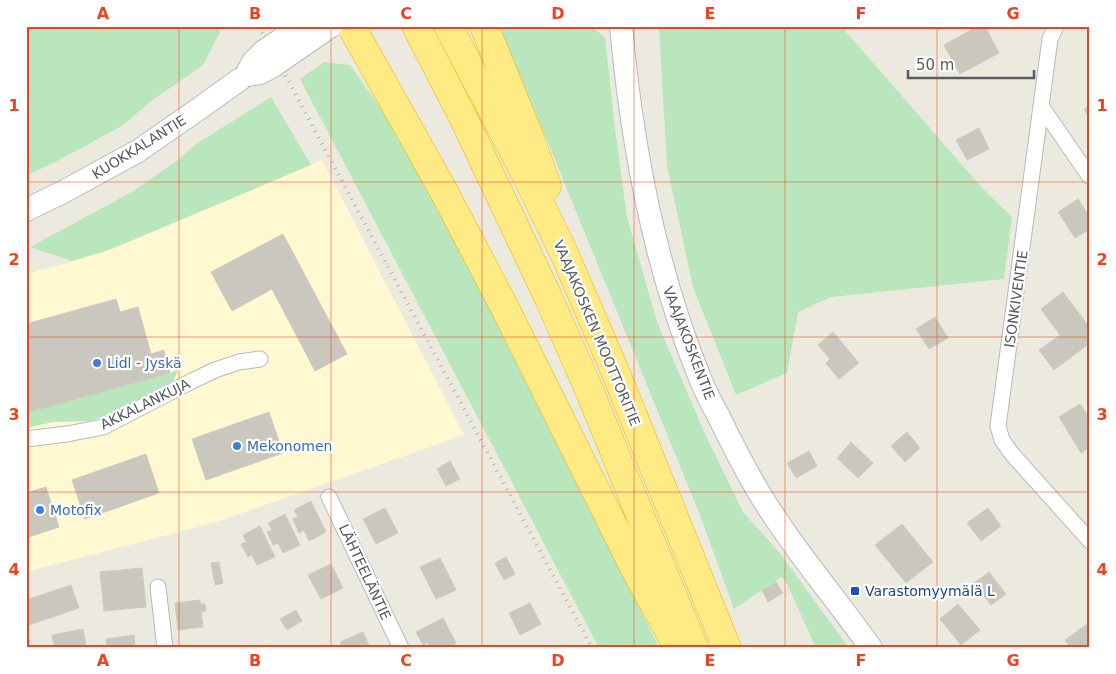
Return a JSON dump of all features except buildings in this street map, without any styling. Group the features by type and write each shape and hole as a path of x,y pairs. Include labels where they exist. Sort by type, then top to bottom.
{"highway":[{"path":"351,26 442,188 506,310 634,567 678,648"},
{"path":"416,26 463,117 549,299 590,392 694,648"},
{"name":"VAAJAKOSKEN MOOTTORITIE","path":"448,26 564,253 727,648"},
{"path":"484,26 530,138 553,202 564,253"}],"main road":[{"name":"KUOKKALANTIE","path":"26,210 138,151 246,75 253,62 264,51 301,26"},
{"name":"KUOKKALANTIE","path":"246,75 260,73 331,26"},
{"name":"VAAJAKOSKENTIE","path":"621,26 624,64 637,150 656,246 680,326 703,386 759,492 792,541 871,647"}],"street":[{"name":"ISONKIVENTIE","path":"1056,26 1050,39 998,426 1002,440 1012,454 1090,541"},
{"path":"1041,106 1090,177"},
{"name":"AKKALANKUJA","path":"26,439 103,427 215,370 239,362 260,359"},
{"name":"LÄHTEELÄNTIE","path":"329,497 401,648"},
{"path":"158,587 165,648"}],"shaded area":[{"path":"322,160 464,435 213,523 26,572 26,274 109,250"}],"green space":[{"path":"26,26 217,26 220,32 203,65 150,102 122,126 26,176"},
{"path":"496,26 592,26 605,38 627,217 657,322 706,436 743,512 779,552 849,648 816,648 782,577 734,609 700,515 544,133"},
{"path":"659,26 841,26 983,189 1012,217 1004,279 831,297 798,312 787,373 736,395 693,287 667,166"},
{"path":"324,62 350,65 395,128 502,323 659,648 599,648 300,79"},
{"path":"271,97 311,165 109,250 72,261 30,247 132,192 178,160 196,144"},
{"path":"179,369 173,381 111,414 91,421 53,422 26,428 26,413"}],"railway":[{"path":"259,26 592,648"}],"place":[{"name":"Lidl - Jyskä","path":"97,363"},
{"name":"Mekonomen","path":"237,446"},
{"name":"Motofix","path":"40,510"},
{"name":"Varastomyymälä L","path":"855,591"}]}
